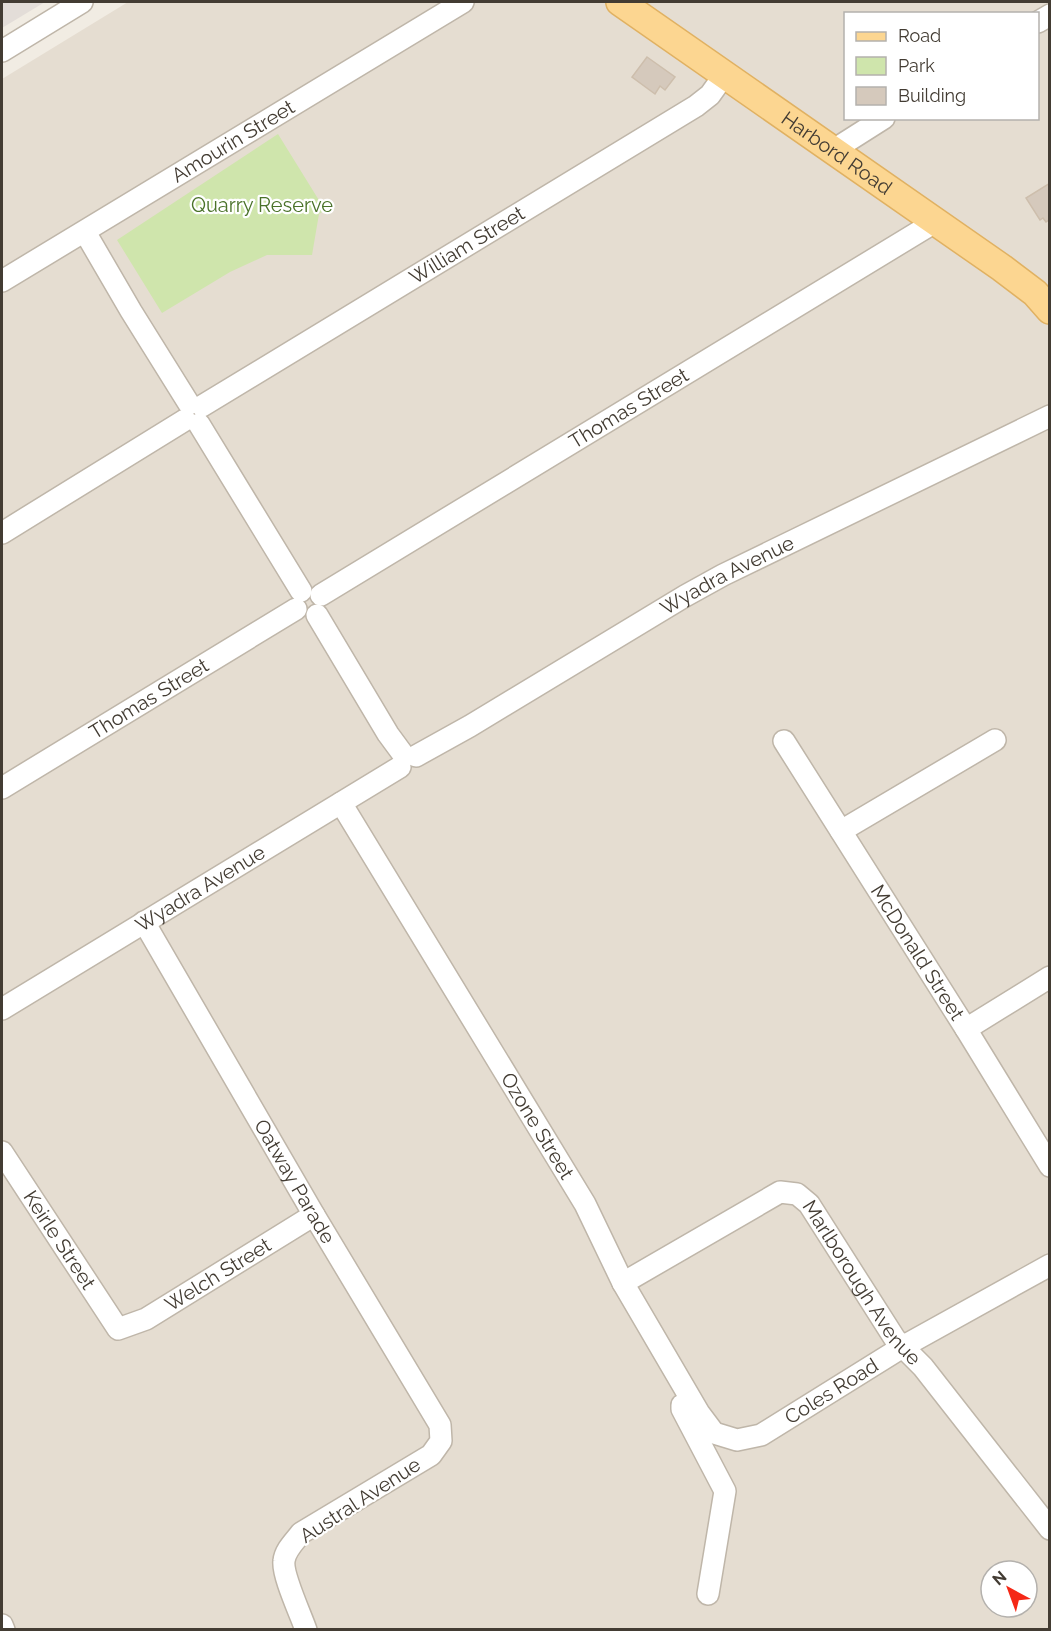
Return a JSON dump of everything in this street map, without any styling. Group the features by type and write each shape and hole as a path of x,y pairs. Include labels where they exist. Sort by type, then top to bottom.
{"main road":[{"name":"Harbord Road","path":"620,2 1035,293 1050,310"}],"street":[{"name":"Amourin Street","path":"2,281 463,2"},
{"path":"2,51 74,3"},
{"name":"William Street","path":"2,533 696,106 710,95 725,74"},
{"path":"832,151 881,120"},
{"name":"Thomas Street","path":"2,788 935,222"},
{"path":"85,232 388,734 406,758"},
{"name":"Wyadra Avenue","path":"2,1010 341,803 406,758 470,726 685,596 723,575 1050,416"},
{"path":"841,831 995,740"},
{"name":"McDonald Street","path":"784,741 1050,1166"},
{"name":"Ozone Street","path":"341,803 585,1203 623,1283 683,1386 714,1433 737,1440"},
{"name":"Oatway Parade","path":"144,922 314,1215 440,1425 441,1441"},
{"path":"966,1029 1050,977"},
{"name":"Keirle Street","path":"2,1152 118,1329"},
{"name":"Marlborough Avenue","path":"623,1283 780,1192 797,1194 809,1204 895,1339 923,1367 1050,1529"},
{"name":"Welch Street","path":"118,1329 146,1318 314,1215"},
{"name":"Coles Road","path":"737,1440 761,1435 904,1346 1050,1265"},
{"path":"683,1386 682,1409 725,1491 708,1594"},
{"name":"Austral Avenue","path":"306,1629 283,1562 287,1551 301,1533 431,1455 441,1441"},
{"path":"2,1625 4,1629"}],"shaded area":[{"path":"2,2 45,2 2,28"},
{"path":"128,2 1049,2 1049,1629 2,1630 2,79"}],"green space":[{"name":"Quarry Reserve","path":"278,134 325,210 319,214 312,255 267,255 230,272 162,313 117,240"}],"building":[{"path":"647,57 675,77 665,90 660,86 655,94 632,77"},
{"path":"1050,183 1050,219 1046,222 1043,218 1040,220 1026,198"}]}
